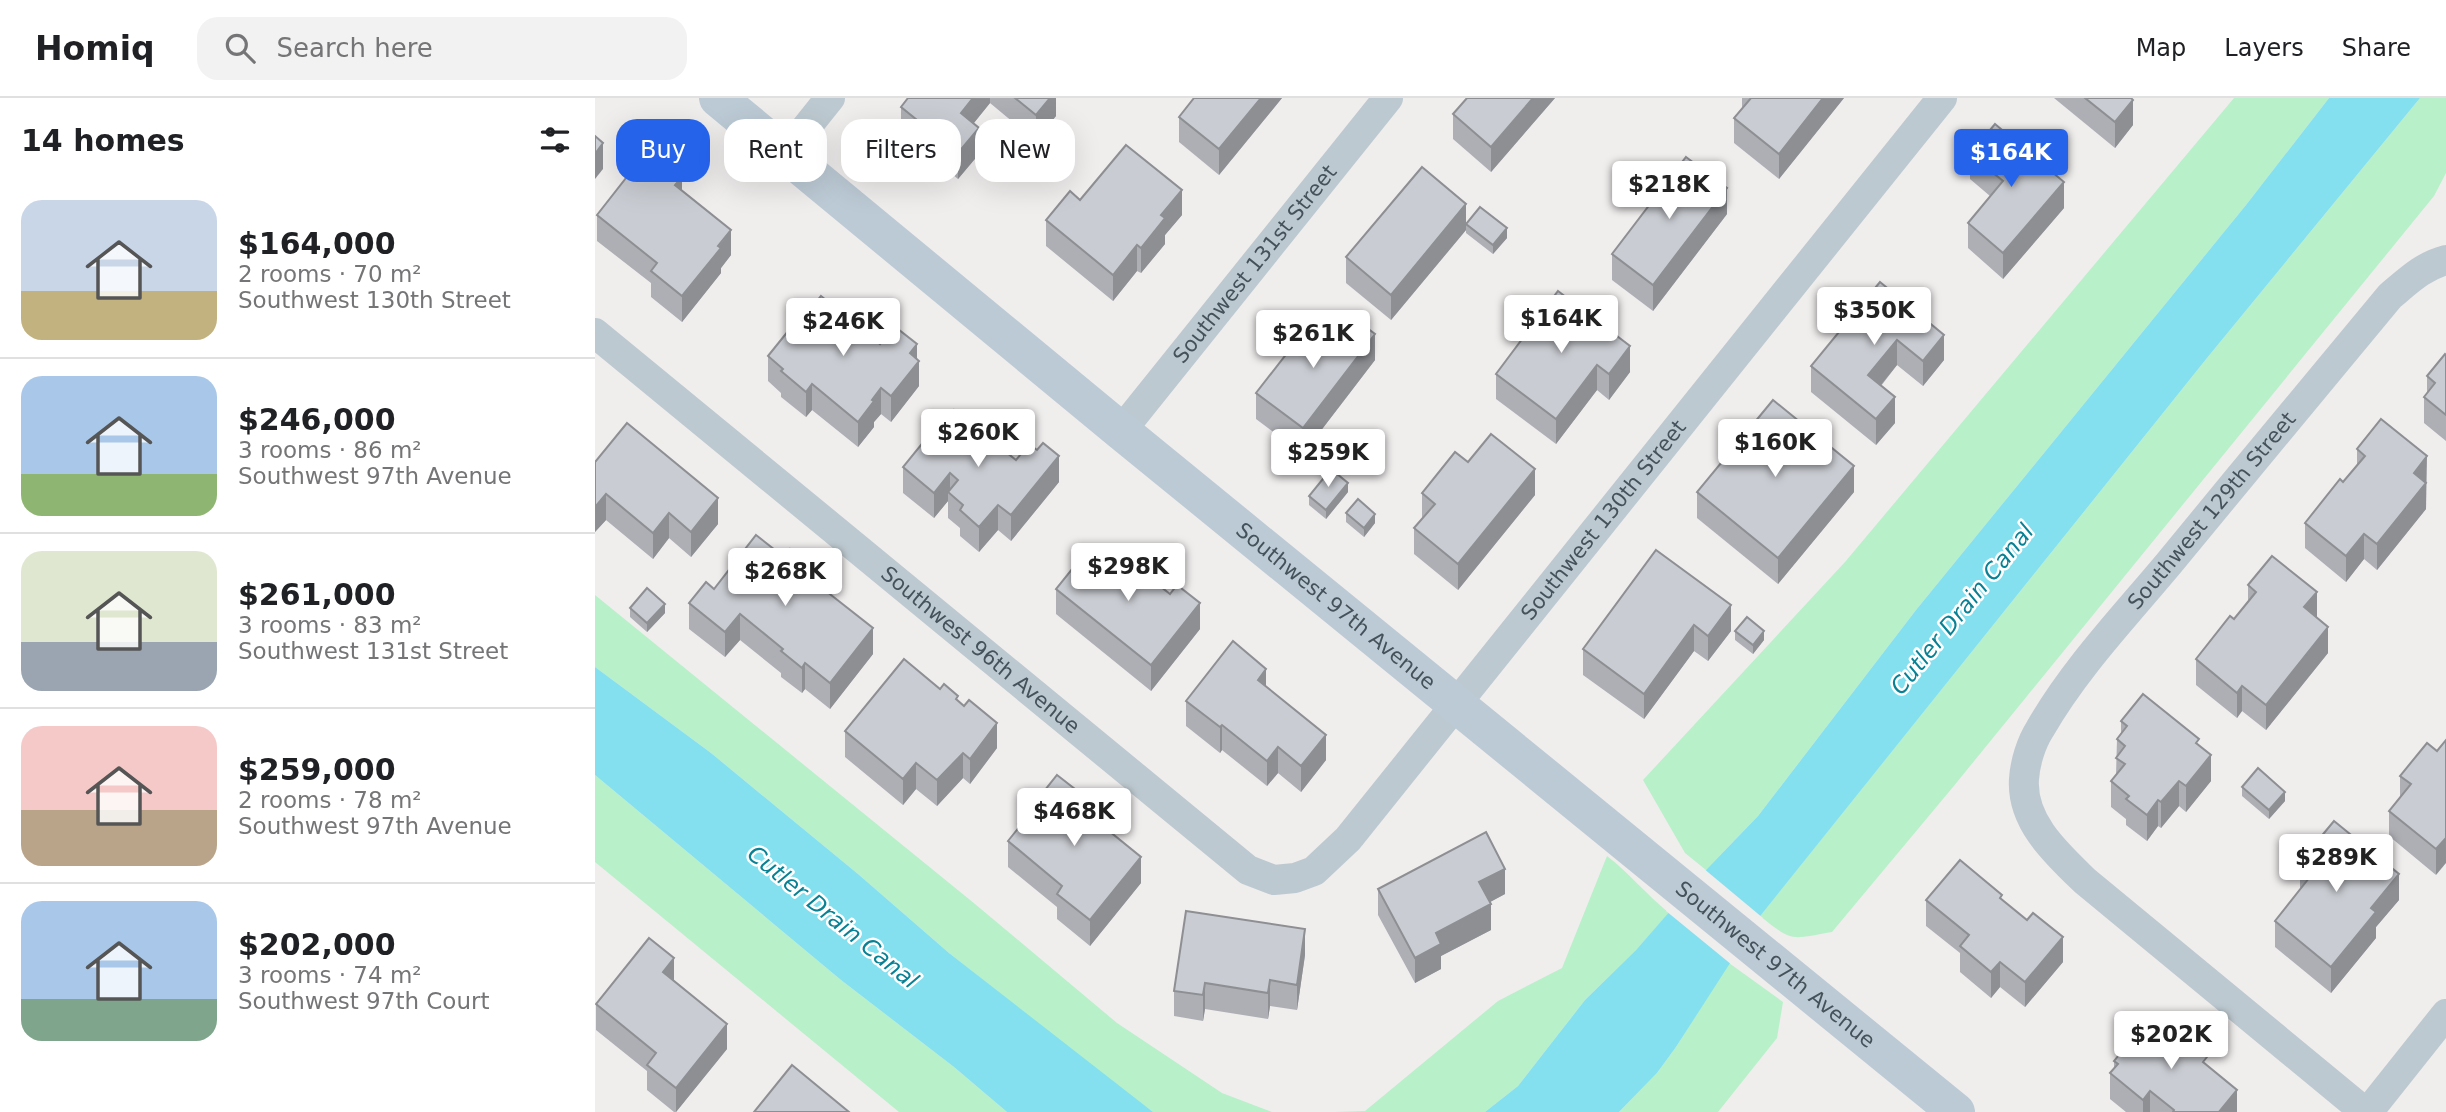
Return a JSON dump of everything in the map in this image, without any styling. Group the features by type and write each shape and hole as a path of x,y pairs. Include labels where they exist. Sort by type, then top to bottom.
{"street":[{"name":"Southwest 97th Avenue","path":"719,98 745,119"},
{"path":"813,119 830,98"},
{"name":"Southwest 131st Street","path":"1121,431 1388,98"},
{"name":"Southwest 130th Street","path":"1274,880 1294,878 1314,871 1348,839 1942,98"},
{"name":"Southwest 97th Avenue","path":"821,182 1121,431 1956,1112"},
{"name":"Southwest 129th Street","path":"2366,1112 2084,881 2043,838 2034,823 2027,803 2024,780 2038,732 2089,659 2391,296 2412,276 2439,262"},
{"name":"Southwest 96th Avenue","path":"595,333 1082,732 1227,855 1248,870 1274,880"},
{"path":"2366,1112 2446,1014"}],"green space":[{"path":"2234,98 2329,98 2246,205 1916,610 1758,816 1706,870 1685,853 1643,780 1845,562"},
{"path":"2420,98 2446,98 2446,173 2434,196 1832,932 1793,937 1760,916 2207,358"},
{"path":"595,595 1117,1023 1222,1093 1272,1112 1153,1112 1124,1091 949,953 711,753 595,667"},
{"path":"595,775 841,980 954,1067 1007,1112 899,1112 595,862"},
{"path":"1607,856 1669,913 1585,1000 1518,1086 1485,1112 1334,1112 1365,1111 1498,1001 1562,968"},
{"path":"1729,963 1783,1002 1777,1038 1718,1112 1619,1112 1657,1073"}],"water":[{"name":"Cutler Drain Canal","path":"2329,98 2420,98 2207,358 1761,915 1657,1073 1619,1112 1485,1112 1518,1086 1585,1000 1636,950 1758,816 1916,610 2246,205"},
{"name":"Cutler Drain Canal","path":"595,667 711,753 949,953 1153,1112 1007,1112 954,1067 841,980 595,775"}],"pier":[{"path":"1703,868 1763,918 1732,965 1666,911"}],"building":[{"path":"908,98 973,98 961,113 975,125 975,133 961,149 961,119 916,119 901,107"},
{"path":"1015,98 1050,98 1036,115"},
{"path":"1194,98 1261,98 1219,149 1179,117"},
{"path":"1467,98 1533,98 1491,147 1453,114"},
{"path":"1751,98 1823,98 1779,154 1734,118"},
{"path":"2085,98 2131,98 2133,100 2115,122"},
{"path":"1995,124 2064,182 2003,253 1968,223 2003,181 1970,154"},
{"path":"595,136 603,143 595,154"},
{"path":"1126,145 1182,190 1161,215 1165,218 1141,248 1137,245 1113,275 1046,220 1070,191 1080,200"},
{"path":"1686,157 1727,188 1653,285 1612,254"},
{"path":"1422,167 1466,204 1391,295 1346,257"},
{"path":"623,182 678,182 675,185 731,230 718,246 721,248 682,296 651,271 657,263 597,215"},
{"path":"1480,207 1507,228 1493,245 1466,224"},
{"path":"1880,282 1944,335 1923,361 1897,340 1868,375 1895,397 1876,419 1811,366"},
{"path":"1558,291 1630,346 1609,374 1597,365 1556,419 1496,374"},
{"path":"821,296 880,344 894,326 917,344 910,353 919,361 891,396 881,388 858,422 812,384 806,392 768,356 805,310 808,312"},
{"path":"1351,316 1375,334 1303,428 1256,393 1309,325 1331,342"},
{"path":"2445,354 2446,415 2424,397 2435,383 2427,376"},
{"path":"1773,400 1854,466 1778,558 1697,492"},
{"path":"954,410 1016,460 1029,444 1037,450 1043,443 1059,456 1011,515 998,505 979,527 960,510 963,505 948,492 958,480 950,473 934,493 903,467 925,440 928,443"},
{"path":"2381,419 2427,456 2414,473 2426,483 2377,544 2364,534 2346,556 2305,523 2340,479 2343,482 2365,456 2357,449"},
{"path":"627,423 718,498 691,532 669,513 653,533 606,494 595,507 595,462"},
{"path":"1491,434 1535,469 1458,564 1414,528 1435,504 1422,493 1455,452 1468,462"},
{"path":"1331,469 1348,483 1326,510 1309,496"},
{"path":"1358,499 1375,514 1364,528 1346,513"},
{"path":"756,535 784,557 790,549 809,564 807,567 822,579 817,584 873,628 830,683 805,663 802,668 740,614 725,632 689,603 706,582 714,589"},
{"path":"1089,548 1112,567 1121,555 1170,594 1177,585 1200,603 1151,665 1056,589"},
{"path":"1656,550 1731,605 1708,636 1694,625 1644,694 1583,649"},
{"path":"2272,556 2317,592 2304,607 2328,627 2266,705 2242,686 2237,693 2196,659 2230,616 2234,619 2256,592 2248,585"},
{"path":"647,588 665,604 647,623 630,608"},
{"path":"1747,617 1764,631 1753,645 1735,631"},
{"path":"1233,641 1266,669 1258,680 1326,735 1301,766 1278,747 1267,761 1222,725 1220,727 1186,701"},
{"path":"904,659 940,689 944,684 958,696 956,699 964,706 969,700 997,723 970,759 963,753 937,780 916,763 903,779 845,731"},
{"path":"2143,694 2199,739 2196,743 2211,755 2186,786 2179,781 2161,802 2158,800 2147,815 2126,799 2129,796 2111,781 2125,764 2116,758 2125,746 2117,739 2127,726 2121,721"},
{"path":"2446,740 2446,838 2436,849 2389,811 2411,784 2400,776 2427,743 2437,751"},
{"path":"2258,768 2285,792 2269,810 2242,787"},
{"path":"1057,775 1089,800 1082,809 1141,857 1090,920 1057,894 1062,886 1008,841 1020,826 1018,824"},
{"path":"2334,821 2399,874 2371,908 2376,912 2331,967 2275,921 2313,873 2300,862"},
{"path":"1486,832 1505,869 1479,882 1491,904 1436,933 1441,944 1415,958 1378,889"},
{"path":"1960,860 2027,920 2033,913 2063,937 2025,982 2000,962 1991,972 1960,946 1969,935 1926,900"},
{"path":"1186,911 1305,929 1297,985 1270,980 1268,993 1205,983 1203,995 1174,991"},
{"path":"649,938 674,958 663,972 727,1024 676,1088 647,1065 656,1053 596,1004"},
{"path":"2153,1013 2207,1057 2203,1062 2237,1090 2219,1112 2173,1112 2174,1110 2150,1091 2143,1100 2110,1073 2118,1064 2114,1061"},
{"path":"792,1065 849,1112 754,1112"}]}
